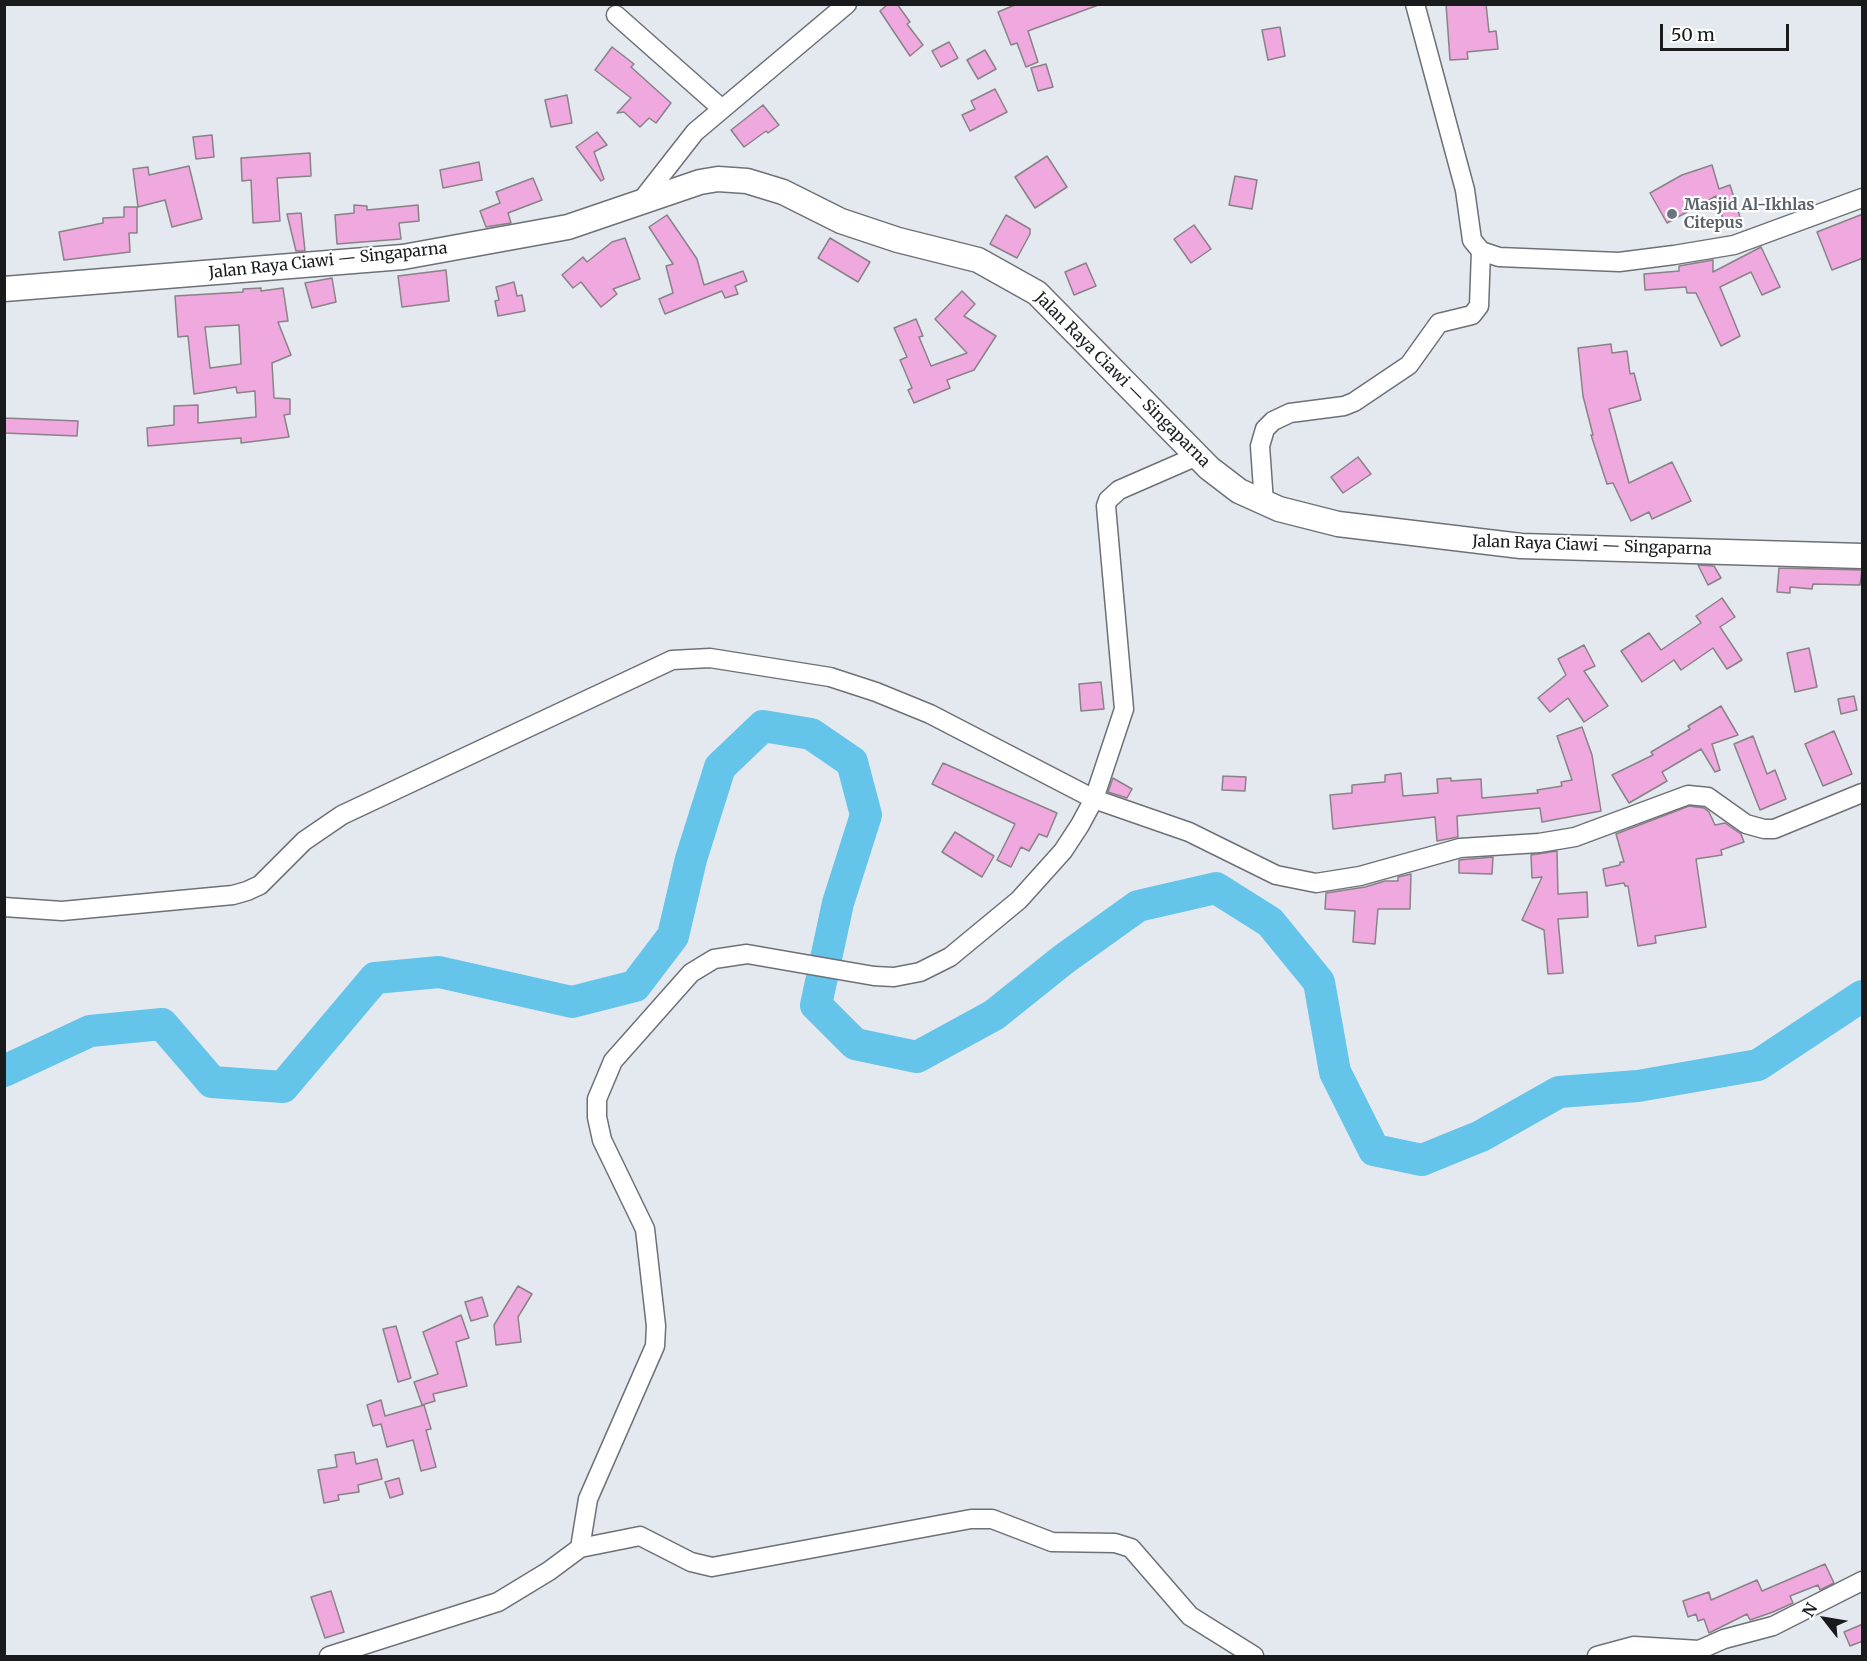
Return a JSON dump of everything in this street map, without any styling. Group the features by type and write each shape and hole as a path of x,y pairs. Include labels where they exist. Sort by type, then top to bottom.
{"main road":[{"name":"Jalan Raya Ciawi — Singaparna","path":"4,289 403,256 568,227 700,182 718,179 747,181 776,189 841,221 898,240 978,260 1037,293 1197,456 1239,491 1279,509 1338,524 1521,546 1863,556"}],"street":[{"path":"640,201 695,132 847,4"},
{"path":"1414,4 1465,190 1472,240 1481,251 1499,257 1619,262 1674,255 1734,245 1863,198"},
{"path":"616,15 721,108"},
{"path":"1264,503 1260,446 1265,429 1274,421 1290,413 1344,406 1354,402 1409,365 1439,323 1472,315 1479,306 1481,251"},
{"path":"580,1548 588,1499 655,1346 656,1326 645,1229 602,1140 597,1117 597,1099 613,1061 702,965 733,955 756,955 844,971 894,977 920,972 950,957 1026,892 1063,851 1094,799 1124,709 1106,506 1112,494 1119,490 1197,456"},
{"path":"4,907 62,912 233,895 247,891 260,885 304,841 342,816 672,660 710,658 830,677 848,683 930,714 1094,799 1189,832 1276,875 1316,883 1360,876 1460,848 1539,843 1575,837 1688,795 1708,797 1746,824 1773,829 1863,792"},
{"path":"329,1656 498,1602 549,1571 580,1548 640,1536 691,1562 712,1567 971,1520 992,1519 1052,1542 1115,1543 1131,1548 1190,1616 1254,1656"},
{"path":"1597,1656 1634,1646 1699,1650 1724,1639 1773,1626 1863,1581"}],"building":[{"path":"888,4 897,4 910,22 907,24 923,45 910,56 880,11"},
{"path":"1017,4 1101,4 1028,31 1038,62 1026,67 1017,43 1011,45 998,12"},
{"path":"1446,4 1486,4 1489,32 1496,31 1498,49 1467,52 1468,59 1450,60"},
{"path":"1280,27 1285,56 1268,60 1262,30"},
{"path":"949,42 958,58 941,67 932,51"},
{"path":"612,47 634,64 631,67 671,103 656,123 649,118 640,127 624,112 617,113 631,98 595,70"},
{"path":"985,50 996,69 978,79 967,60"},
{"path":"1046,64 1053,87 1038,91 1031,68"},
{"path":"995,89 1007,112 970,131 962,115 975,109 971,101"},
{"path":"567,95 572,123 551,127 545,100"},
{"path":"763,105 779,125 768,133 766,131 744,147 731,130"},
{"path":"597,132 607,145 594,152 604,179 601,181 576,147"},
{"path":"212,135 214,157 196,159 193,137"},
{"path":"310,153 311,176 277,178 280,221 253,223 251,180 242,181 241,158"},
{"path":"1047,156 1067,187 1035,208 1015,177"},
{"path":"479,162 482,180 443,188 440,170"},
{"path":"1712,165 1719,189 1730,185 1740,217 1724,223 1716,196 1667,223 1650,193 1682,175"},
{"path":"189,166 202,219 172,227 165,200 138,207 133,169 148,167 149,175"},
{"path":"1235,176 1257,180 1252,209 1229,205"},
{"path":"533,178 542,200 508,213 511,223 486,227 480,211 500,203 496,192"},
{"path":"354,205 367,206 367,210 418,205 419,221 399,223 401,239 337,244 335,215 354,213"},
{"path":"124,207 137,207 137,233 129,233 130,252 64,260 59,232 103,223 103,218 124,217"},
{"path":"301,213 305,251 296,251 287,214"},
{"path":"1863,214 1863,258 1832,270 1817,232"},
{"path":"667,215 697,259 704,285 743,271 747,281 735,286 738,294 725,298 722,291 665,314 659,299 673,293 666,266 673,264 649,227"},
{"path":"1006,215 1030,229 1030,234 1017,258 990,244"},
{"path":"1194,225 1211,249 1191,263 1174,239"},
{"path":"625,238 640,279 613,289 617,294 601,307 581,282 573,288 562,275 583,257 587,262 612,242"},
{"path":"830,238 870,262 858,282 818,258"},
{"path":"1761,247 1780,287 1762,295 1751,272 1720,287 1740,336 1721,346 1696,293 1687,293 1686,287 1645,290 1644,274 1679,271 1679,266 1713,260 1713,272"},
{"path":"1086,263 1096,286 1074,295 1065,272"},
{"path":"446,270 449,301 402,307 398,276"},
{"path":"332,278 336,302 312,308 305,283"},
{"path":"514,282 517,296 522,295 525,311 498,316 495,301 499,300 496,287"},
{"path":"261,288 261,291 283,288 288,321 278,322 291,355 272,363 274,398 290,399 290,414 284,415 289,437 241,443 241,438 148,446 147,428 174,425 174,406 198,405 198,423 256,417 255,391 237,393 236,387 194,394 188,336 178,337 175,296 243,292 243,289","holes":["239,325 241,364 210,368 205,327"]},
{"path":"962,291 975,304 964,316 996,336 974,370 947,380 950,388 914,403 908,390 912,388 900,360 907,357 894,328 916,319 923,336 919,337 931,366 967,353 935,319"},
{"path":"1611,344 1612,353 1627,351 1630,374 1634,373 1641,400 1609,409 1629,483 1672,462 1691,501 1652,519 1649,512 1631,521 1613,483 1607,484 1591,435 1593,435 1583,396 1578,348"},
{"path":"5,418 78,421 77,436 4,433"},
{"path":"1358,457 1371,474 1343,493 1331,477"},
{"path":"1698,565 1714,566 1721,578 1708,585"},
{"path":"1779,568 1862,570 1860,585 1813,584 1812,589 1790,587 1790,593 1777,592"},
{"path":"1722,598 1735,617 1720,627 1742,660 1727,669 1713,648 1681,670 1674,660 1642,682 1621,651 1649,633 1661,650 1701,623 1696,616"},
{"path":"1584,645 1595,666 1584,671 1608,706 1584,722 1568,698 1550,712 1538,698 1566,675 1558,659"},
{"path":"1809,648 1817,687 1795,692 1787,653"},
{"path":"1101,682 1104,709 1081,711 1079,684"},
{"path":"1854,696 1857,710 1841,714 1838,699"},
{"path":"1721,706 1738,735 1712,744 1720,770 1715,772 1701,749 1662,772 1667,781 1629,803 1612,775 1653,755 1651,752 1690,729 1688,726"},
{"path":"1582,727 1592,755 1601,811 1542,822 1540,808 1457,816 1458,837 1437,841 1435,817 1333,829 1330,795 1352,793 1352,785 1385,782 1385,775 1401,773 1403,796 1438,793 1437,779 1451,778 1451,781 1481,779 1482,798 1538,793 1537,790 1562,786 1561,782 1572,780 1557,736"},
{"path":"1834,731 1852,774 1823,786 1805,744"},
{"path":"1753,736 1767,774 1775,770 1786,799 1760,810 1734,744"},
{"path":"943,763 1057,813 1047,837 1039,834 1029,851 1021,847 1011,867 997,860 1015,824 932,784"},
{"path":"1223,776 1246,777 1245,791 1222,790"},
{"path":"1113,778 1132,789 1127,798 1108,792"},
{"path":"1689,806 1704,808 1709,812 1715,825 1725,823 1741,834 1744,842 1721,850 1722,855 1696,859 1706,927 1655,936 1656,943 1638,946 1628,886 1624,883 1606,886 1603,869 1624,862 1616,834"},
{"path":"955,832 994,856 982,877 942,852"},
{"path":"1557,851 1558,894 1587,892 1588,917 1558,919 1563,973 1548,974 1544,930 1522,920 1542,877 1532,878 1531,855"},
{"path":"1493,857 1492,874 1459,873 1459,860"},
{"path":"1411,874 1410,909 1378,909 1375,944 1353,942 1355,911 1325,909 1326,893 1365,887 1385,881 1398,881 1398,877"},
{"path":"518,1286 532,1294 518,1317 521,1342 496,1345 494,1325"},
{"path":"482,1297 488,1316 471,1321 465,1302"},
{"path":"461,1315 469,1338 456,1342 467,1386 433,1394 435,1401 422,1405 414,1382 438,1374 423,1332"},
{"path":"396,1326 411,1378 398,1382 383,1329"},
{"path":"381,1400 385,1416 424,1405 431,1429 426,1430 436,1467 421,1471 413,1440 387,1447 381,1424 373,1426 367,1405"},
{"path":"354,1452 356,1464 377,1459 382,1479 358,1485 359,1492 338,1495 339,1500 324,1503 318,1470 337,1467 335,1455"},
{"path":"399,1478 403,1494 390,1498 385,1482"},
{"path":"1825,1564 1834,1583 1820,1590 1818,1585 1790,1596 1793,1603 1773,1612 1750,1620 1747,1614 1709,1633 1704,1619 1698,1621 1696,1614 1688,1617 1683,1601 1709,1592 1711,1600 1757,1580 1762,1591"},
{"path":"331,1591 344,1632 325,1638 311,1597"},
{"path":"1863,1624 1863,1641 1850,1646 1844,1632"}],"waterway":[{"path":"4,1071 90,1031 162,1024 212,1082 283,1087 375,978 439,972 572,1002 635,986 673,936 691,859 720,767 763,726 811,734 852,762 866,815 838,903 816,1005 855,1044 917,1057 994,1015 1064,959 1138,906 1216,888 1270,922 1319,982 1335,1072 1374,1150 1422,1160 1481,1136 1559,1092 1638,1086 1758,1065 1862,996"}],"place":[{"name":"Masjid Al-Ikhlas Citepus","path":"1672,214"}]}
